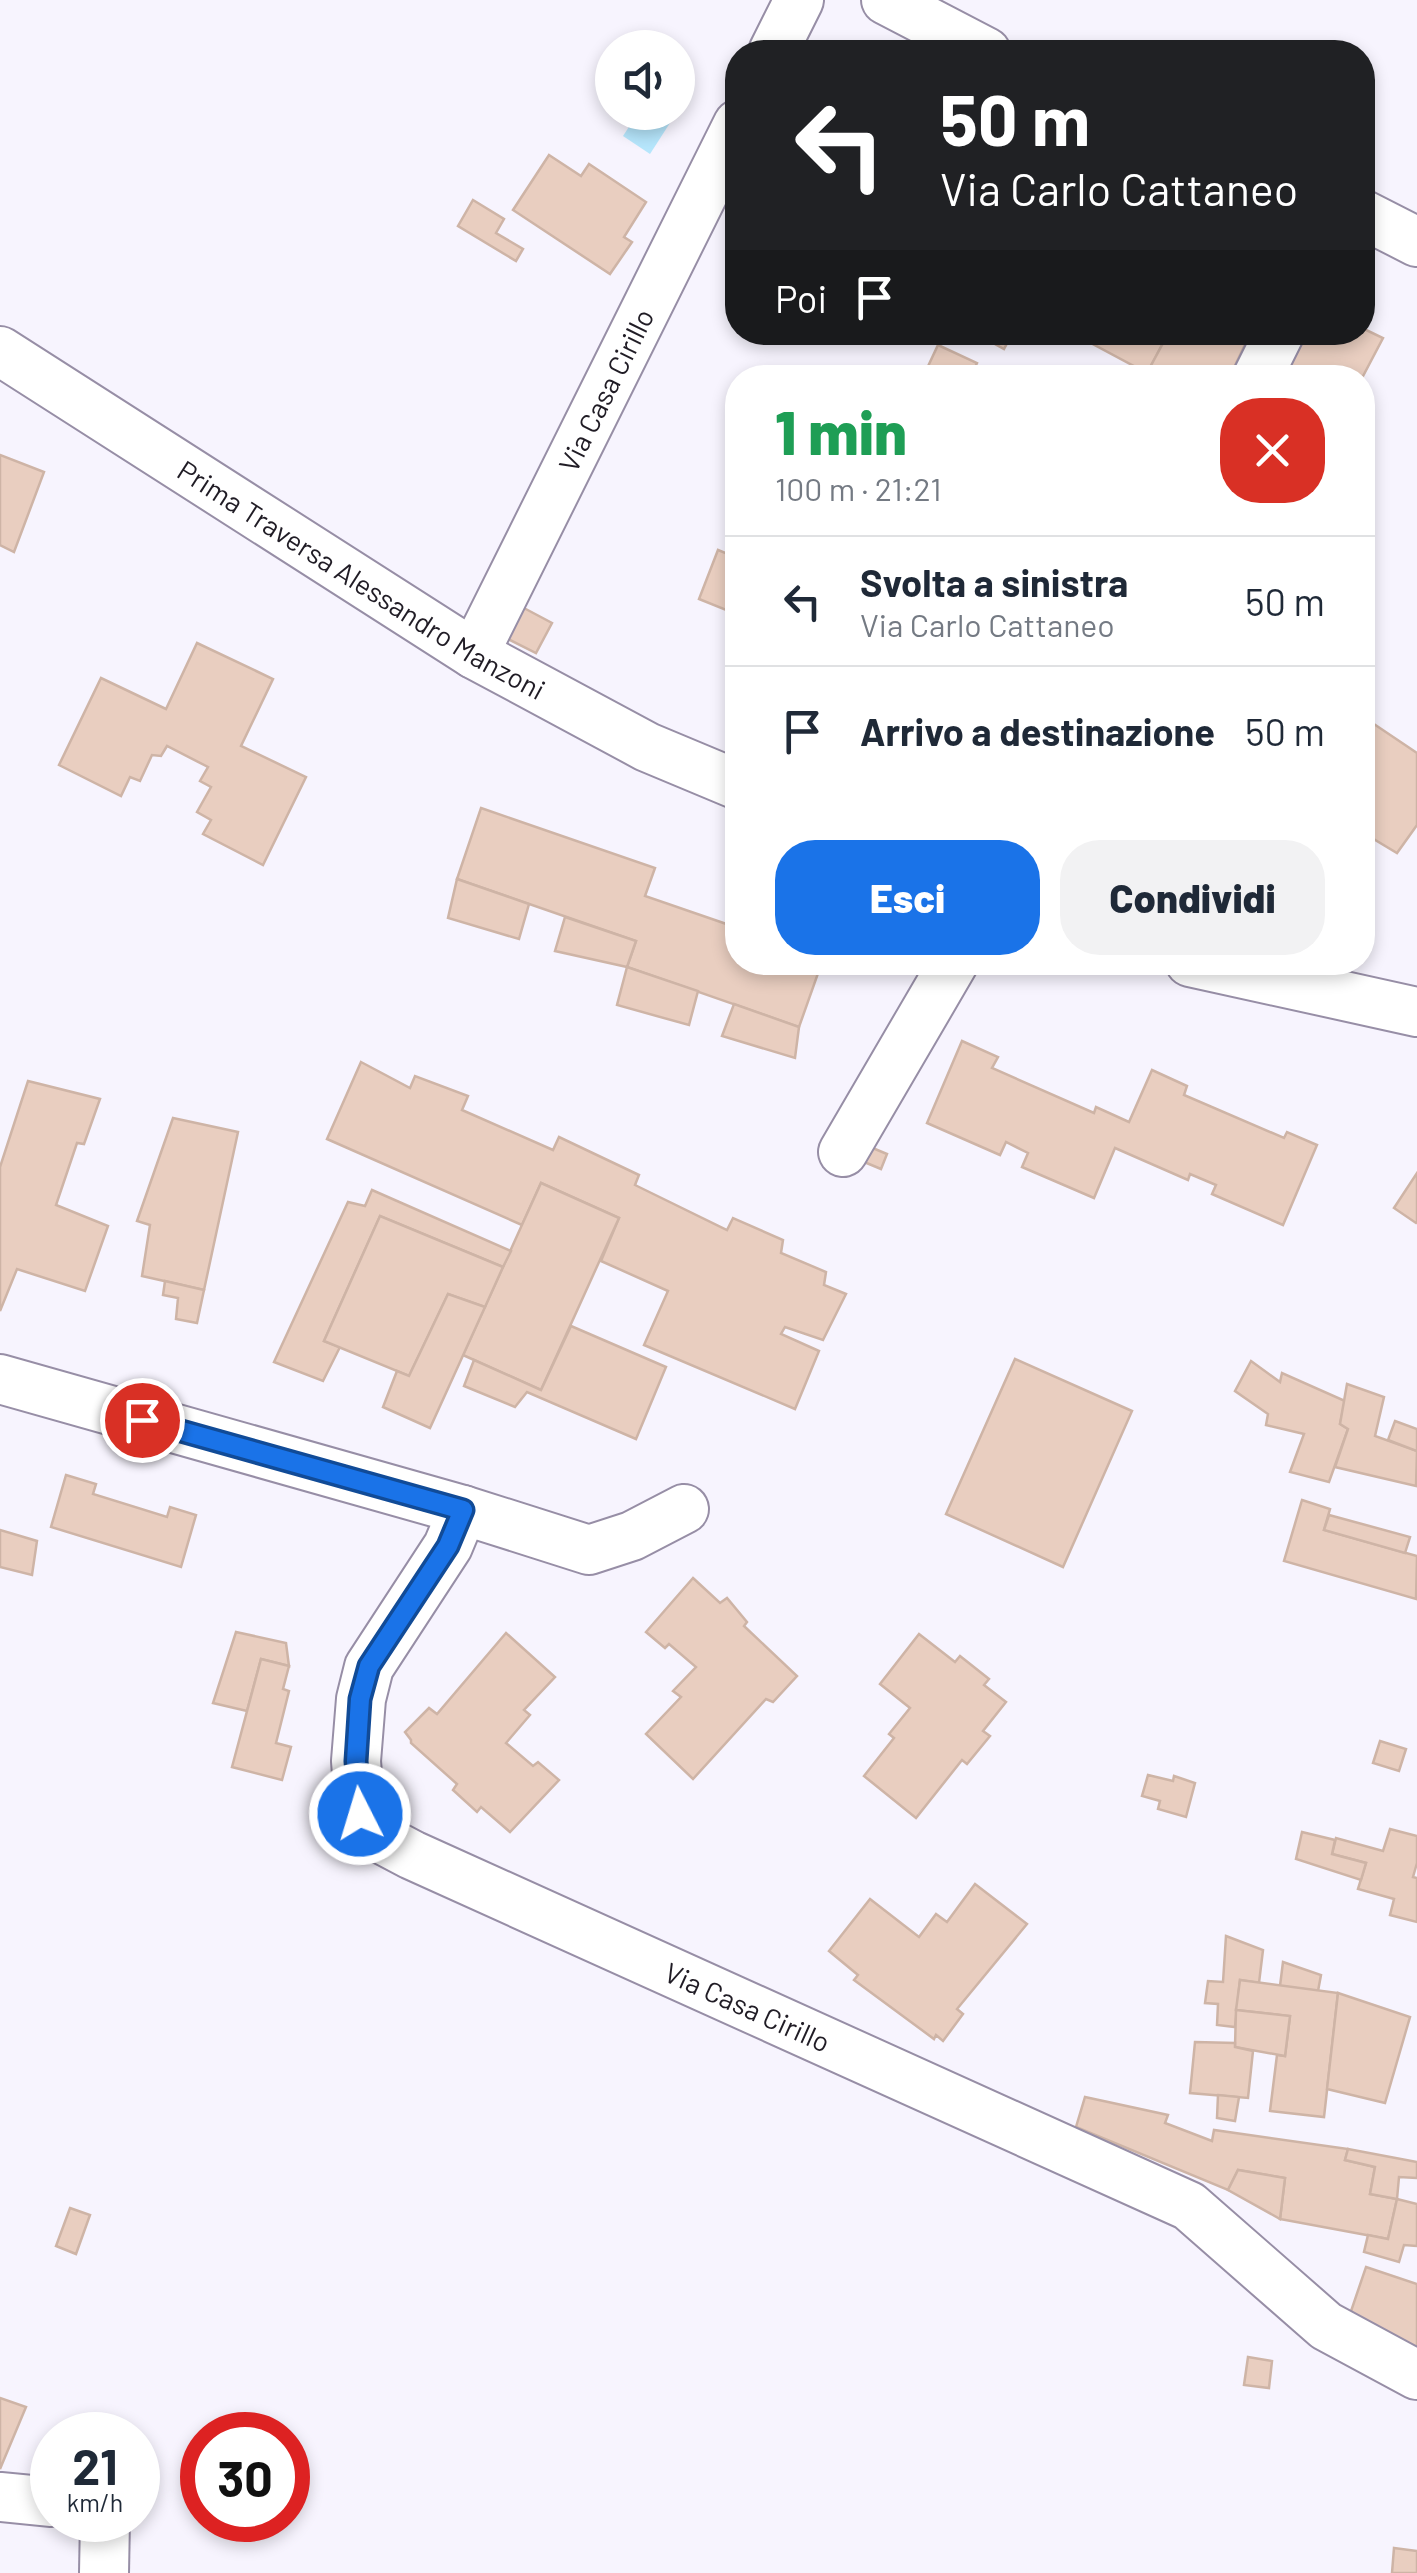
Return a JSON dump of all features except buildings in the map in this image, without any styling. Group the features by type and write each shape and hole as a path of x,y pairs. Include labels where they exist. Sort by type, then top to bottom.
{"street":[{"path":"779,40 799,0"},
{"path":"886,0 963,40"},
{"name":"Via Casa Cirillo","path":"474,654 725,150"},
{"path":"1375,221 1417,242"},
{"name":"Prima Traversa Alessandro Manzoni","path":"0,350 474,654 647,748 725,780"},
{"path":"843,1152 946,975"},
{"path":"1249,975 1417,1012"},
{"path":"0,1380 463,1510 590,1550 632,1536 684,1509"},
{"name":"Via Casa Cirillo","path":"463,1510 448,1546 369,1666 360,1699 356,1761 360,1814 376,1836 1188,2206 1326,2326 1417,2375"},
{"path":"0,2497 30,2500"},
{"path":"104,2573 105,2542"}],"water":[{"path":"627,130 665,130 650,154 623,136"}],"route":[{"path":"142,1420 463,1510 448,1546 369,1666 360,1699 356,1761 360,1814"}]}
